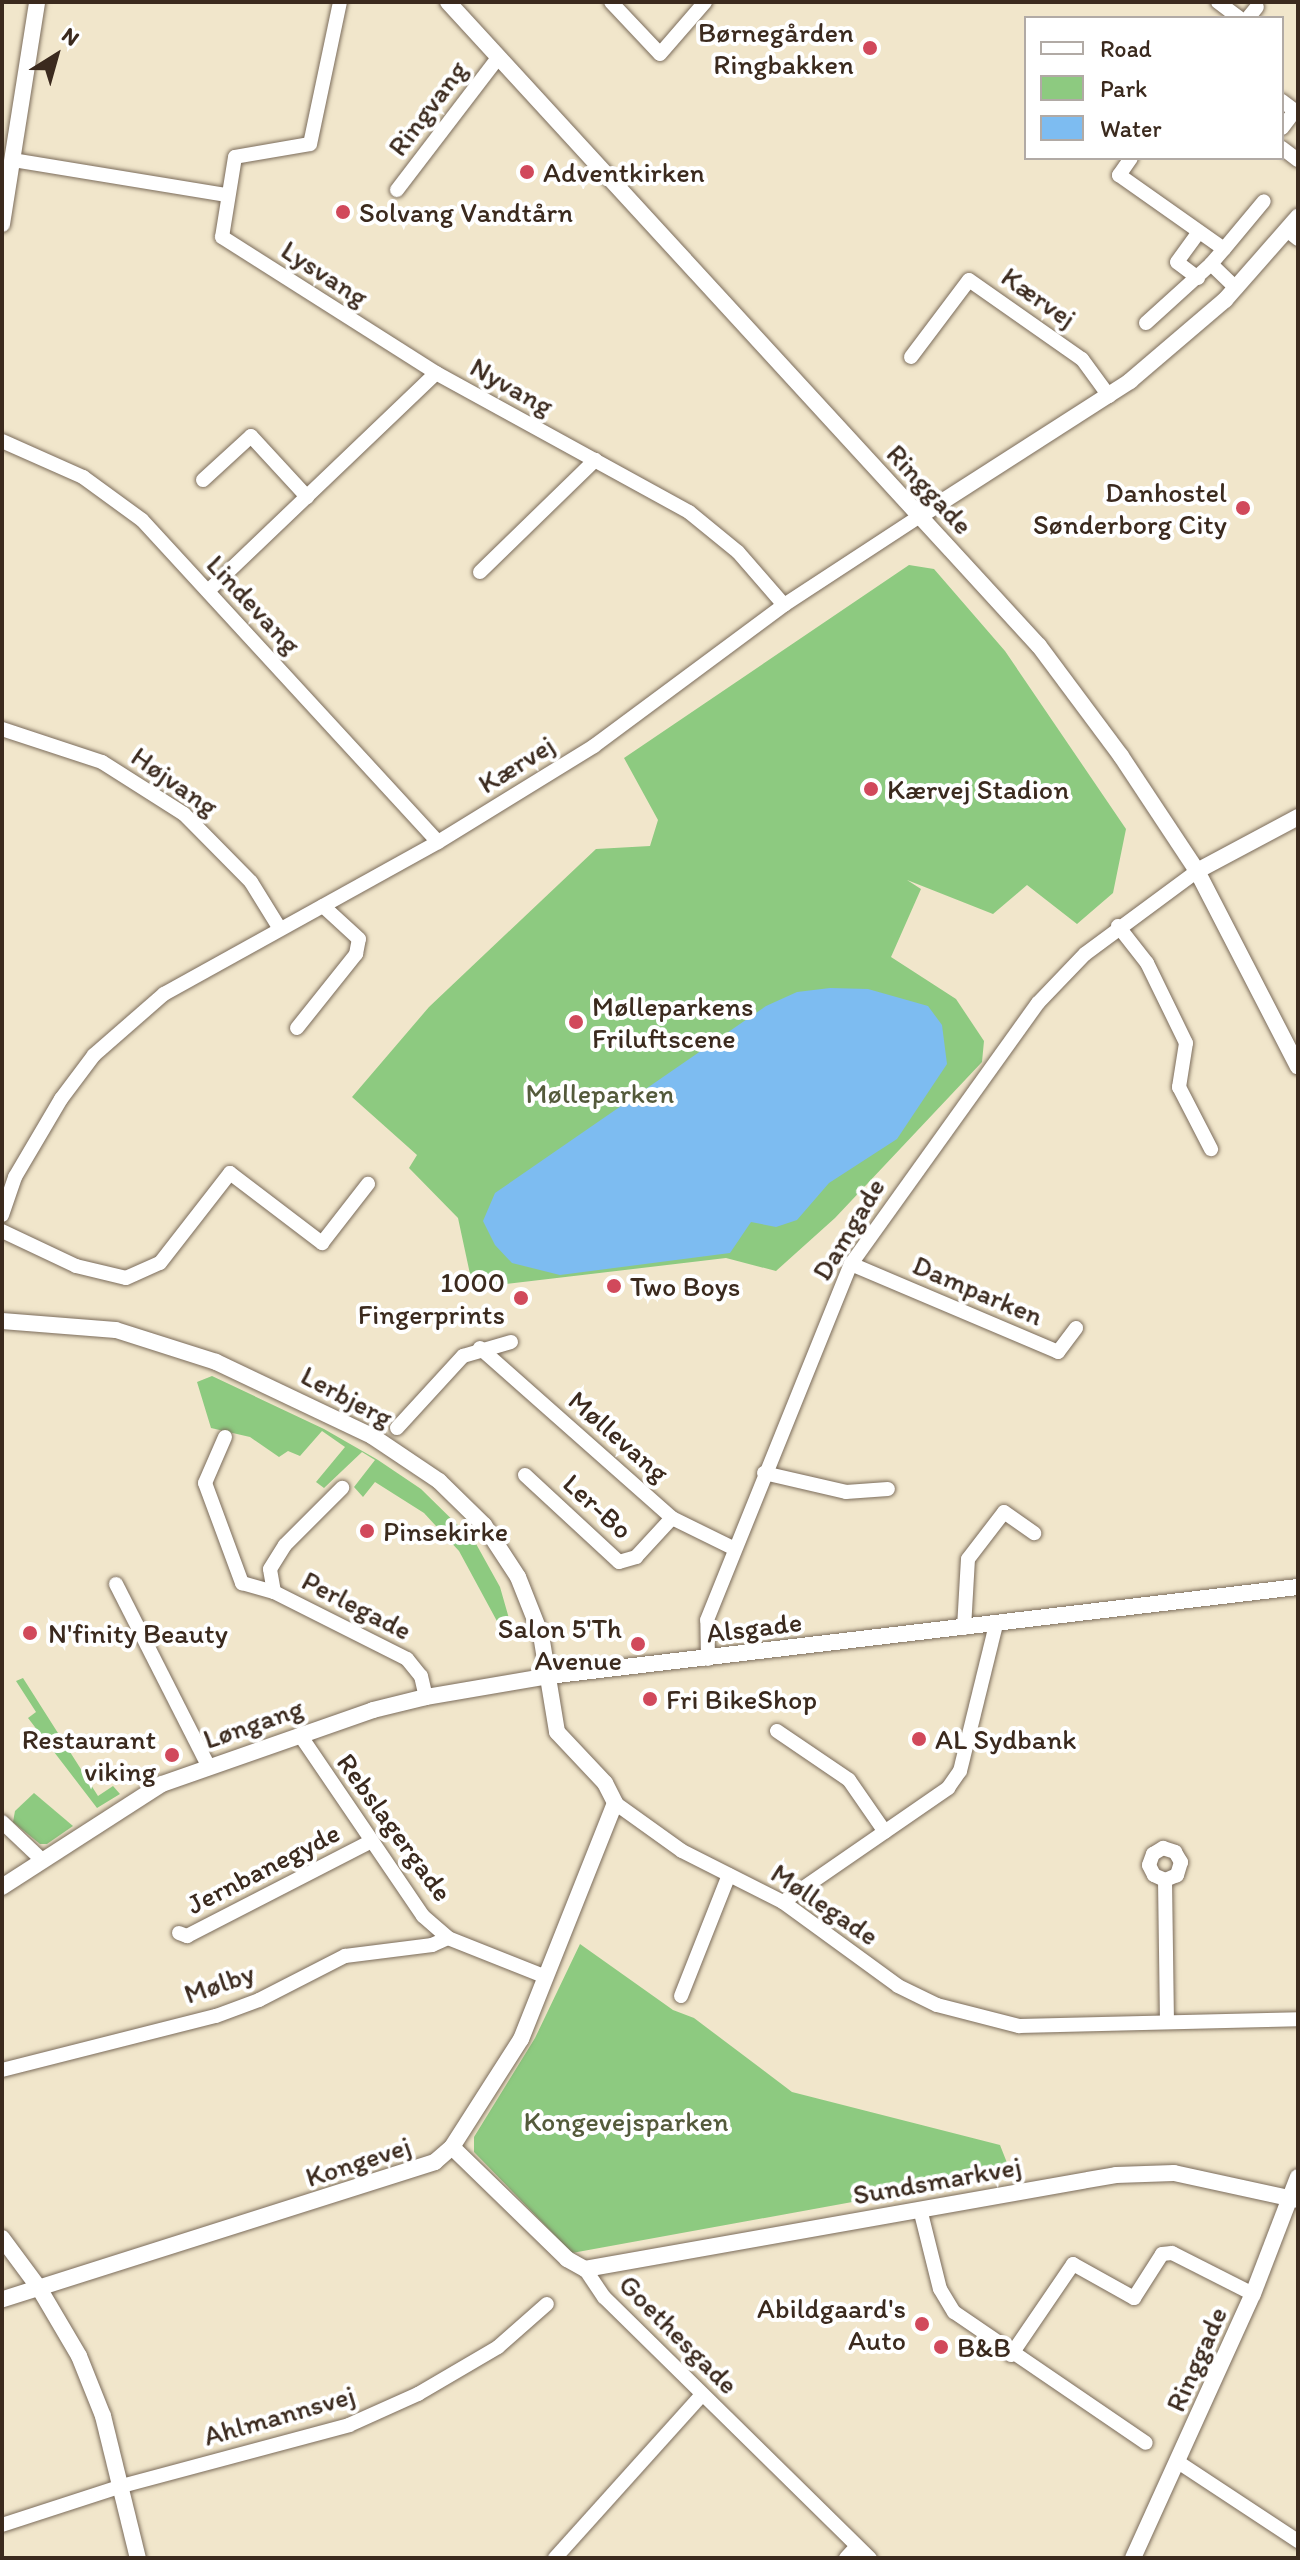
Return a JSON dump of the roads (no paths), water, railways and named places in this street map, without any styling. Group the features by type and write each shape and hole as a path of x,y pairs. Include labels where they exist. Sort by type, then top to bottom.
{"street":[{"path":"2,224 37,2"},
{"name":"Lysvang","path":"340,2 310,144 235,157 226,195 222,237 436,373"},
{"name":"Ringgade","path":"448,2 1039,646 1121,756 1197,871 1298,1067"},
{"path":"611,2 660,54 705,2"},
{"path":"1218,2 1236,16"},
{"name":"Ringvang","path":"397,190 498,58"},
{"path":"13,160 226,195"},
{"path":"1130,160 1119,175 1224,249"},
{"path":"1146,323 1198,278 1264,201"},
{"name":"Kærvej","path":"2,1215 34,1141 94,1055 164,994 438,842 594,746 784,605 1109,396 1182,339 1294,229"},
{"path":"1198,278 1177,262 1199,232"},
{"path":"1211,264 1236,288"},
{"name":"Kærvej","path":"911,357 969,280 1082,359 1109,396"},
{"name":"Nyvang","path":"208,591 436,373 595,460 714,531 784,605"},
{"path":"203,480 251,436 307,497"},
{"name":"Lindevang","path":"2,441 52,460 112,497 142,520 438,842"},
{"path":"480,572 595,460"},
{"name":"Højvang","path":"2,729 102,762 184,814 251,882 280,929"},
{"name":"Damgade","path":"708,1659 707,1620 733,1548 851,1264 1038,1003 1118,926 1197,871 1298,817"},
{"path":"297,1028 356,954 359,939 323,906"},
{"path":"1118,926 1147,963 1186,1043 1179,1087 1211,1149"},
{"path":"2,1231 76,1266 126,1278 160,1263 230,1173 322,1243 368,1184"},
{"name":"Damparken","path":"851,1264 1058,1352 1076,1328"},
{"name":"Lerbjerg","path":"2,1321 116,1330 216,1362 302,1400 414,1463 463,1502 502,1550 531,1605 549,1676"},
{"path":"397,1428 463,1356 480,1348 511,1342"},
{"name":"Møllevang","path":"480,1348 672,1518 733,1548"},
{"name":"Perlegade","path":"225,1437 205,1483 242,1583 274,1592 407,1659 421,1676 426,1697"},
{"path":"764,1473 846,1492 888,1489"},
{"name":"Ler-Bo","path":"525,1475 619,1562 636,1557 672,1518"},
{"path":"274,1592 270,1569 285,1545 342,1488"},
{"path":"964,1628 968,1559 1004,1512 1034,1533"},
{"path":"116,1584 208,1765"},
{"name":"Alsgade","path":"549,1676 1298,1587"},
{"path":"783,1902 938,1797 960,1771 996,1624"},
{"name":"Løngang","path":"2,1887 41,1859 162,1784 208,1765 426,1697 549,1676"},
{"name":"Møllegade","path":"549,1676 557,1732 605,1783 615,1803 682,1851 783,1902 898,1986 962,2013 1019,2026 1298,2019"},
{"path":"777,1731 849,1780 885,1832"},
{"name":"Rebslagergade","path":"300,1735 423,1916 448,1938 546,1977"},
{"name":"Kongevej","path":"2,2299 416,2172 452,2147 521,2039 615,1803"},
{"path":"2,1822 41,1859"},
{"name":"Jernbanegyde","path":"179,1933 187,1936 370,1842"},
{"path":"681,1996 729,1875"},
{"path":"1165,1880 1167,2020"},
{"name":"Mølby","path":"2,2070 216,2016 259,2000 345,1956 432,1945 448,1938"},
{"name":"Goethesgade","path":"452,2147 567,2259 585,2269 604,2297 870,2558"},
{"name":"Sundsmarkvej","path":"585,2269 920,2209 1147,2173 1174,2173 1295,2200"},
{"name":"Ringgade","path":"1133,2558 1295,2200 1298,2177"},
{"path":"920,2209 940,2289 954,2312 1011,2355 1146,2443"},
{"path":"2,2238 39,2288 79,2356 103,2416 138,2558"},
{"path":"1011,2355 1073,2264 1134,2298 1162,2254 1172,2253 1253,2294"},
{"name":"Ahlmannsvej","path":"2,2525 122,2486 349,2425 418,2394 498,2347 547,2304"},
{"path":"555,2558 702,2395"},
{"path":"1178,2462 1298,2541"},
{"path":"846,2558 857,2546"}],"water":[{"path":"830,988 868,989 928,1006 942,1025 947,1064 897,1139 829,1183 797,1220 776,1227 751,1222 730,1253 560,1275 512,1263 495,1245 483,1221 495,1193 766,1006 797,992"}],"place":[{"name":"Børnegården Ringbakken","path":"870,48"},
{"name":"Adventkirken","path":"527,172"},
{"name":"Solvang Vandtårn","path":"343,212"},
{"name":"Danhostel Sønderborg City","path":"1243,508"},
{"name":"Kærvej Stadion","path":"871,789"},
{"name":"Mølleparkens Friluftscene","path":"576,1022"},
{"name":"Two Boys","path":"614,1286"},
{"name":"1000 Fingerprints","path":"521,1298"},
{"name":"Pinsekirke","path":"367,1531"},
{"name":"N'finity Beauty","path":"30,1633"},
{"name":"Salon 5'Th Avenue","path":"638,1644"},
{"name":"Fri BikeShop","path":"650,1699"},
{"name":"AL Sydbank","path":"919,1739"},
{"name":"Restaurant viking","path":"172,1755"},
{"name":"Abildgaard's Auto","path":"922,2324"},
{"name":"B&B","path":"941,2347"}],"park label":[{"name":"Mølleparken","path":"600,1093"},
{"name":"Kongevejsparken","path":"626,2121"}]}
